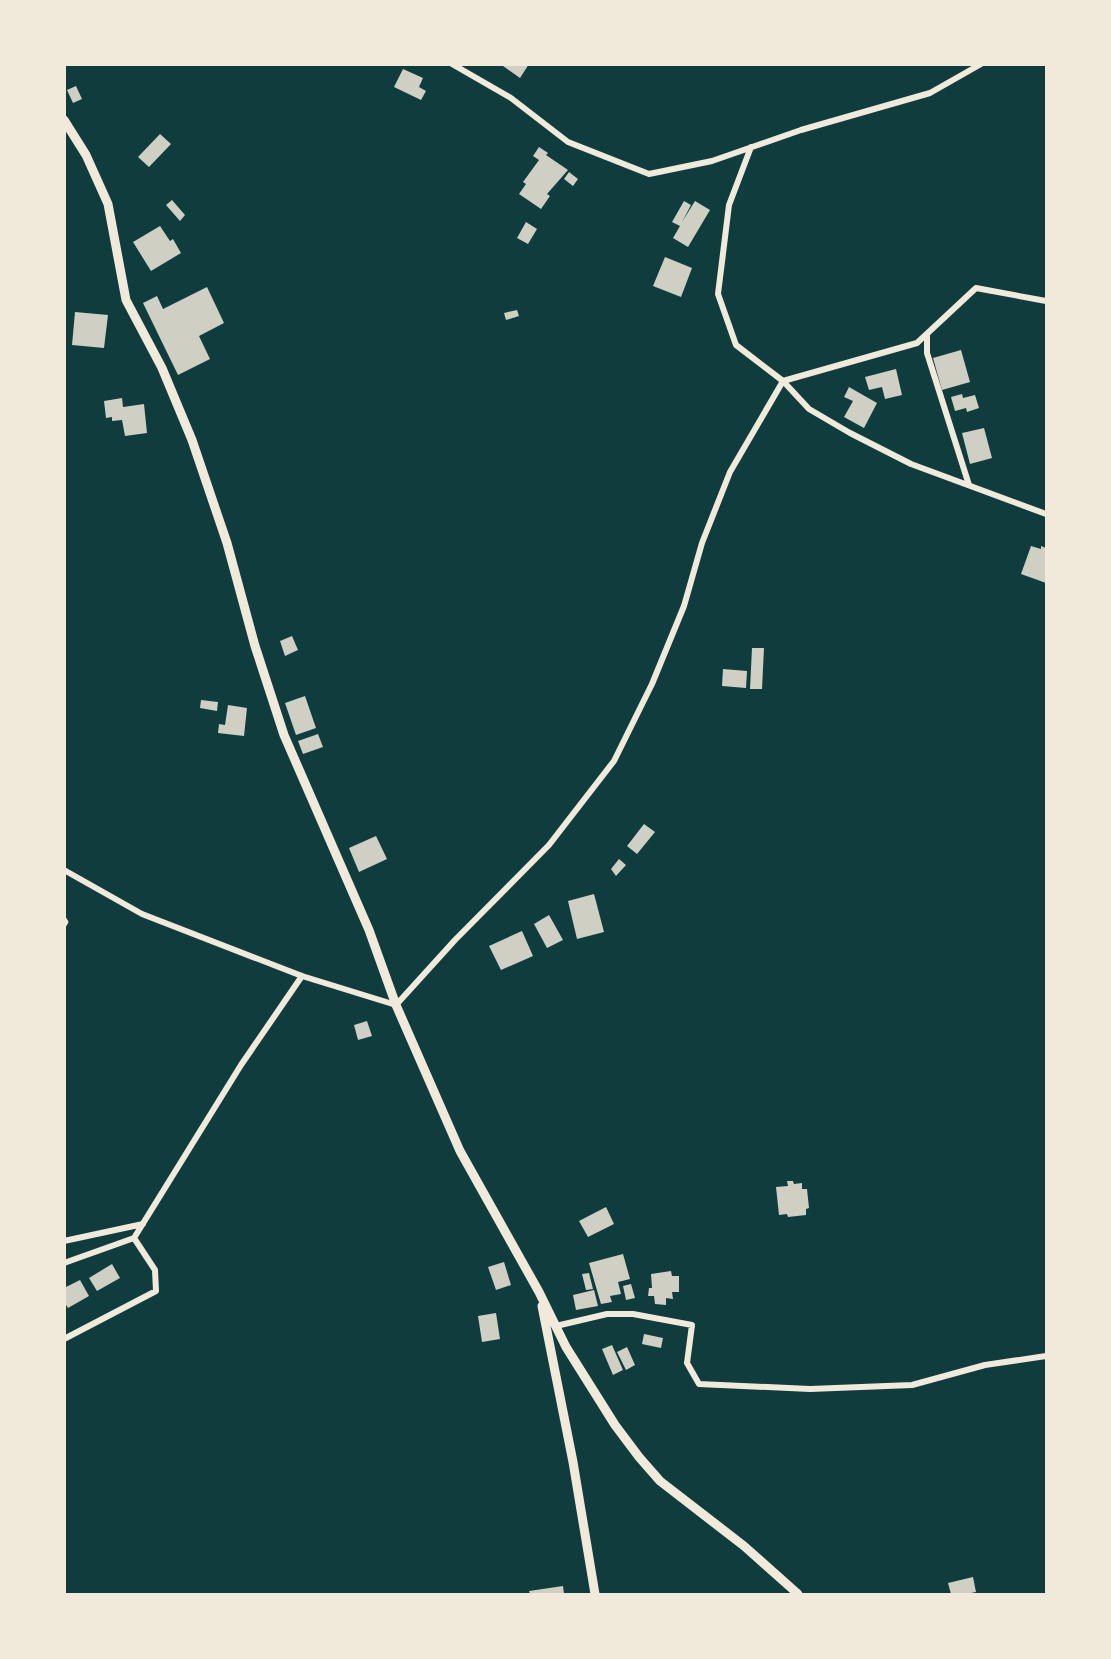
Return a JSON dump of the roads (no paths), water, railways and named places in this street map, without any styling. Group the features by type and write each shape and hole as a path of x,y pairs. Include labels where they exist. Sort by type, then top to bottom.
{"street":[{"path":"452,64 511,98 567,142 649,174 712,161 801,130 930,93 981,64"},
{"path":"64,120 86,155 108,204 126,300 162,368 192,440 227,543 255,646 284,735 369,930 396,1005 460,1151 539,1292 566,1347 615,1425 660,1481 744,1546 798,1594"},
{"path":"751,147 729,205 718,294 736,345 783,381 809,410 850,434 911,464 1047,514"},
{"path":"396,1005 455,940 549,845 615,761 652,684 684,606 702,543 730,472 783,381 917,343 976,288 1047,301"},
{"path":"927,334 927,353 969,485"},
{"path":"64,870 142,914 302,976 396,1005"},
{"path":"64,1263 134,1238 241,1065 302,976"},
{"path":"64,1241 143,1224"},
{"path":"64,1339 156,1291 155,1270 134,1238"},
{"path":"539,1292 573,1462 595,1594"},
{"path":"556,1326 607,1314 633,1314 692,1325 687,1363 699,1384 810,1389 912,1385 985,1365 1047,1356"}]}
